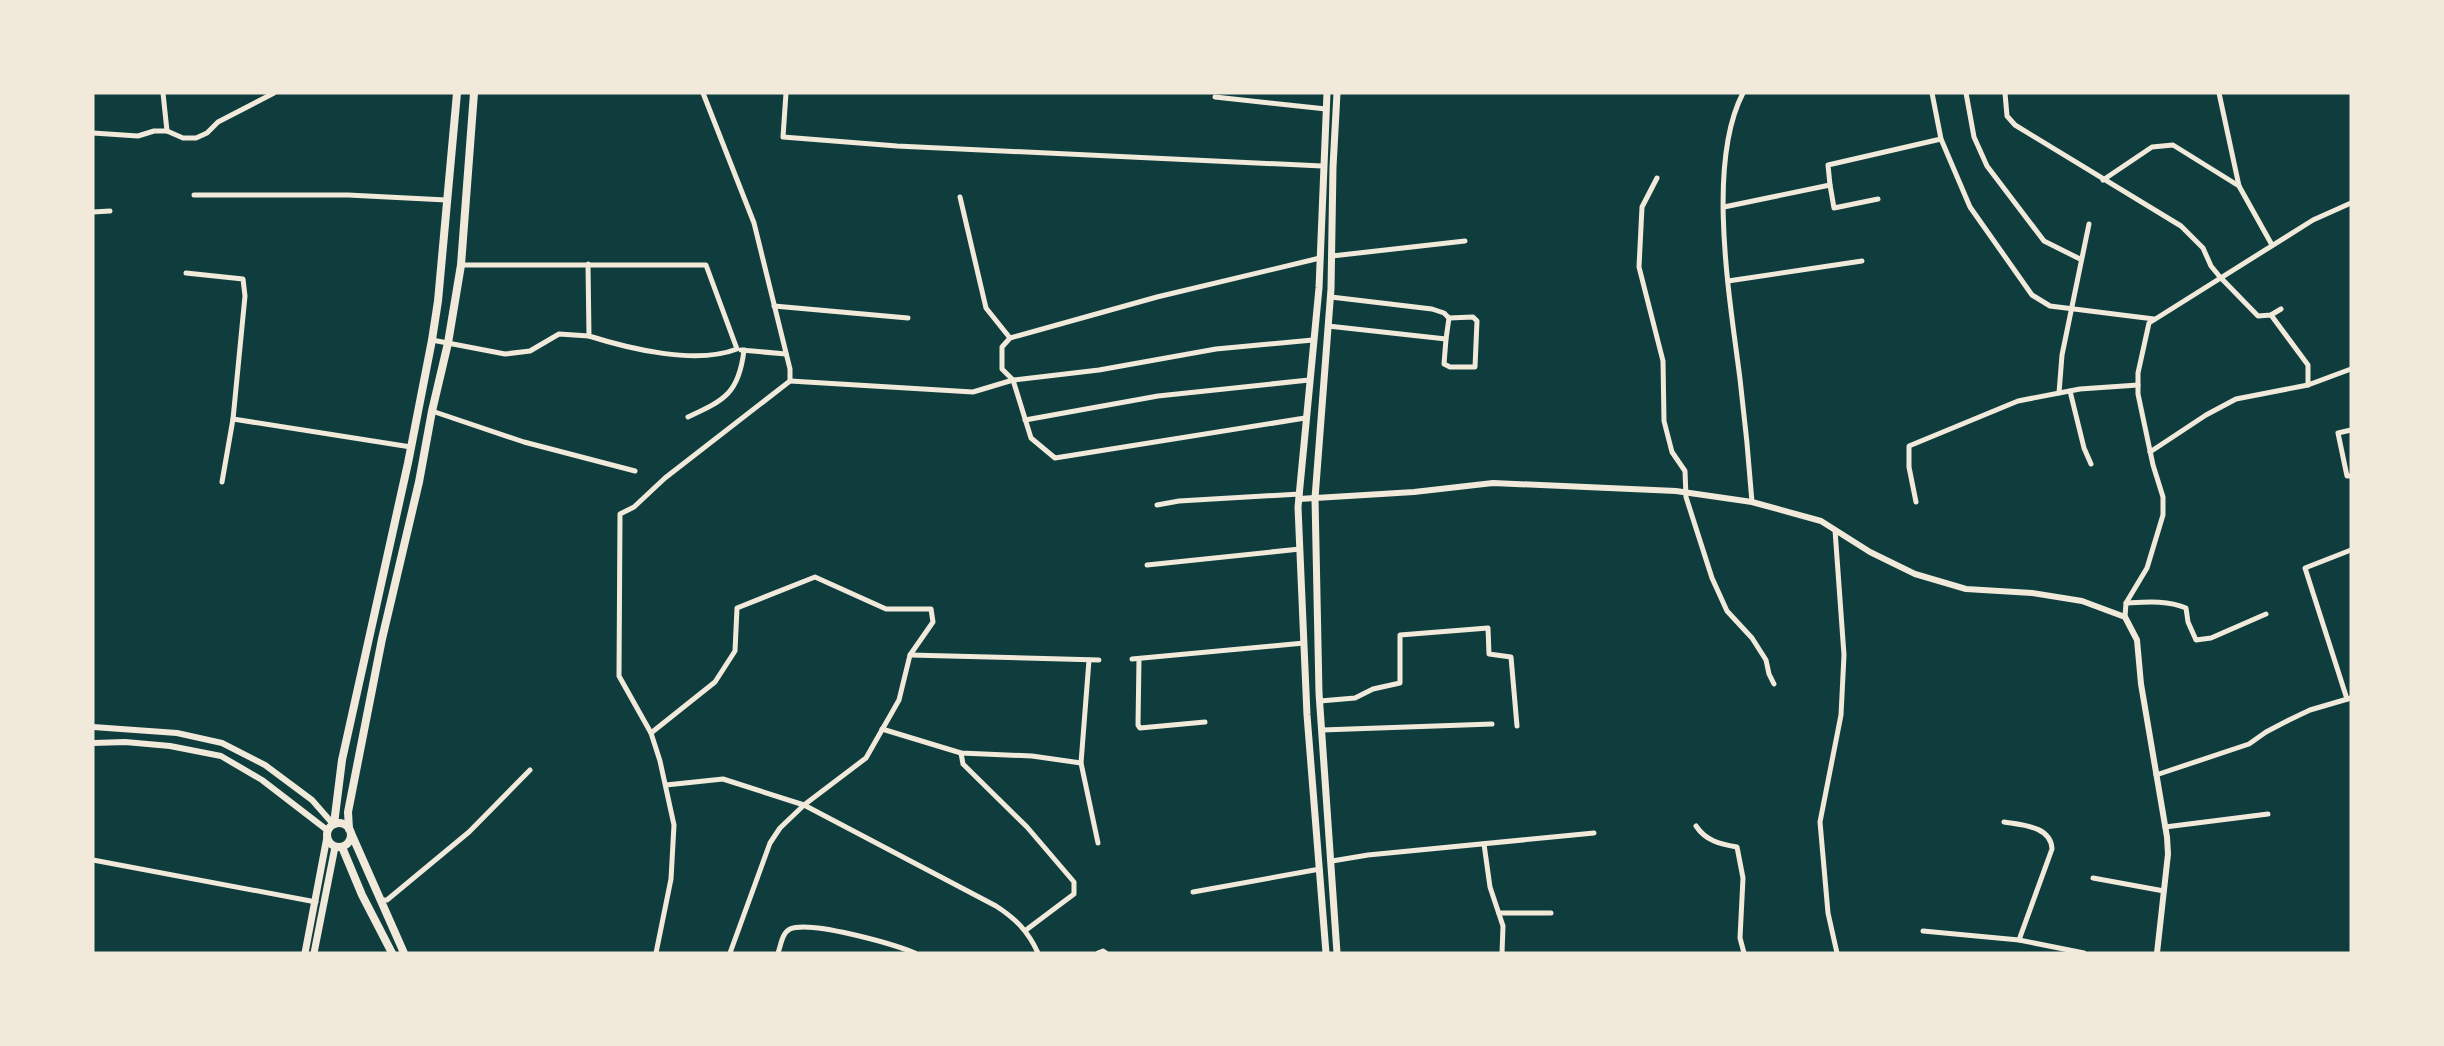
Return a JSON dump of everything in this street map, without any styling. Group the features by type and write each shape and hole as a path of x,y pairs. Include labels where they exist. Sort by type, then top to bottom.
{"main road":[{"path":"305,953 342,760 432,340 457,93"},
{"path":"314,953 339,847 350,840 348,813 377,663 448,343 461,265 474,93"},
{"path":"1326,953 1311,772 1299,497 1320,258 1327,93"},
{"path":"1336,93 1333,167 1335,256 1315,498 1320,701 1337,953"},
{"path":"330,829 344,824 350,831 404,953"},
{"path":"330,829 329,843 339,847 392,953"}],"street":[{"path":"163,93 167,131"},
{"path":"93,132 138,136 154,131 167,131 183,138 197,138 218,122 274,93"},
{"path":"703,93 754,223 790,369 790,381"},
{"path":"786,93 783,137 897,146 1322,166"},
{"path":"1742,93 1730,124 1724,207 1728,281 1752,502"},
{"path":"1932,93 1941,139 1970,207 2032,295 2050,306 2154,319"},
{"path":"1966,93 1974,137 1987,166 2044,241 2080,259"},
{"path":"2005,93 2007,116 2015,125 2181,226 2203,248 2211,266 2220,277 2258,316 2271,315 2281,309"},
{"path":"2219,93 2239,186 2272,246"},
{"path":"1215,97 1326,109"},
{"path":"1878,199 1834,208 1828,165 1941,139"},
{"path":"2103,180 2152,147 2173,145 2239,186"},
{"path":"1657,178 1642,207 1639,267 1663,361 1664,421 1672,452 1685,471 1686,497 1712,578 1727,611 1752,638 1766,660 1774,684"},
{"path":"1724,207 1830,185"},
{"path":"194,195 348,195 446,200"},
{"path":"960,197 986,308 1010,338"},
{"path":"2157,953 2168,854 2141,684 2137,640 2125,618 2126,603 2147,568 2164,515 2164,497 2150,452 2138,385 2149,323 2313,220 2351,203"},
{"path":"93,212 110,211"},
{"path":"2059,393 2062,355 2080,259 2090,224"},
{"path":"1335,256 1465,241"},
{"path":"1305,418 1055,458 1031,438 1013,380 1002,369 1002,347 1010,338 1320,258"},
{"path":"1728,281 1861,261"},
{"path":"588,264 589,336"},
{"path":"461,265 706,265 741,350 742,368 736,386 721,402 688,417"},
{"path":"186,273 243,279 245,296 233,419 222,482"},
{"path":"1331,297 1432,309 1449,318 1475,318 1475,368 1450,367 1444,364 1449,318"},
{"path":"774,306 908,318"},
{"path":"2271,315 2308,365 2308,385"},
{"path":"1328,327 1446,339"},
{"path":"432,340 505,354 530,351 559,334 589,336 633,349 674,355 727,354 741,350 786,354"},
{"path":"656,953 671,879 674,835 666,785 650,733 619,676 620,514 634,507 665,478 790,381 973,392 1013,380 1098,370 1216,349 1313,340"},
{"path":"2150,452 2206,415 2236,399 2308,385 2351,369"},
{"path":"1025,420 1158,397 1309,380"},
{"path":"1916,502 1909,467 1909,446 2018,401 2070,391 2138,385"},
{"path":"2070,391 2084,448 2091,464"},
{"path":"432,411 524,442 635,471"},
{"path":"233,419 411,447"},
{"path":"2351,430 2338,433 2347,476 2351,475"},
{"path":"1157,505 1179,501 1315,498 1414,492 1493,483 1686,493 1752,502 1821,521 1870,552 1915,574 1966,589 2032,593 2082,601 2125,618"},
{"path":"1835,530 1844,655 1841,715 1820,822 1828,913 1837,953"},
{"path":"1147,565 1300,549"},
{"path":"2155,775 2249,744 2289,720 2349,699 2305,568 2351,550"},
{"path":"650,733 715,682 735,651 737,608 815,578 886,609 931,609 933,622 910,655 900,700 866,758 804,804 780,828 765,851 730,953"},
{"path":"2126,603 2158,602 2178,604 2186,608 2188,622 2196,640 2211,638 2266,614"},
{"path":"1320,701 1355,698 1373,689 1400,683 1400,635 1488,628 1489,654 1511,657 1517,726"},
{"path":"1205,722 1140,728 1135,659 1304,643"},
{"path":"910,655 1099,660"},
{"path":"1089,660 1082,763 1098,843"},
{"path":"1322,730 1492,724"},
{"path":"93,727 177,733 222,743 265,765 312,800 330,829"},
{"path":"882,729 961,753 1023,755 1082,763"},
{"path":"175,747 177,733"},
{"path":"93,743 125,742 175,747 221,756 245,769 330,829"},
{"path":"961,753 963,764 1027,827 1074,882 1074,894 1026,930"},
{"path":"382,900 387,900 469,832 530,770"},
{"path":"666,785 723,779 804,804 996,906 1016,919 1026,930 1038,953"},
{"path":"2165,828 2268,814"},
{"path":"2004,822 2040,830 2049,836 2052,843 2019,940"},
{"path":"1696,826 1702,836 1737,847 1743,878 1740,927 1744,953"},
{"path":"1332,862 1368,855 1594,833"},
{"path":"1484,844 1490,887 1503,926 1502,953"},
{"path":"93,860 316,902"},
{"path":"1193,892 1320,869"},
{"path":"2093,878 2164,891"},
{"path":"1499,913 1551,913"},
{"path":"778,953 789,929 802,927 892,943 915,953"},
{"path":"1923,931 2019,940 2084,953"},
{"path":"1098,953 1107,953"}]}
